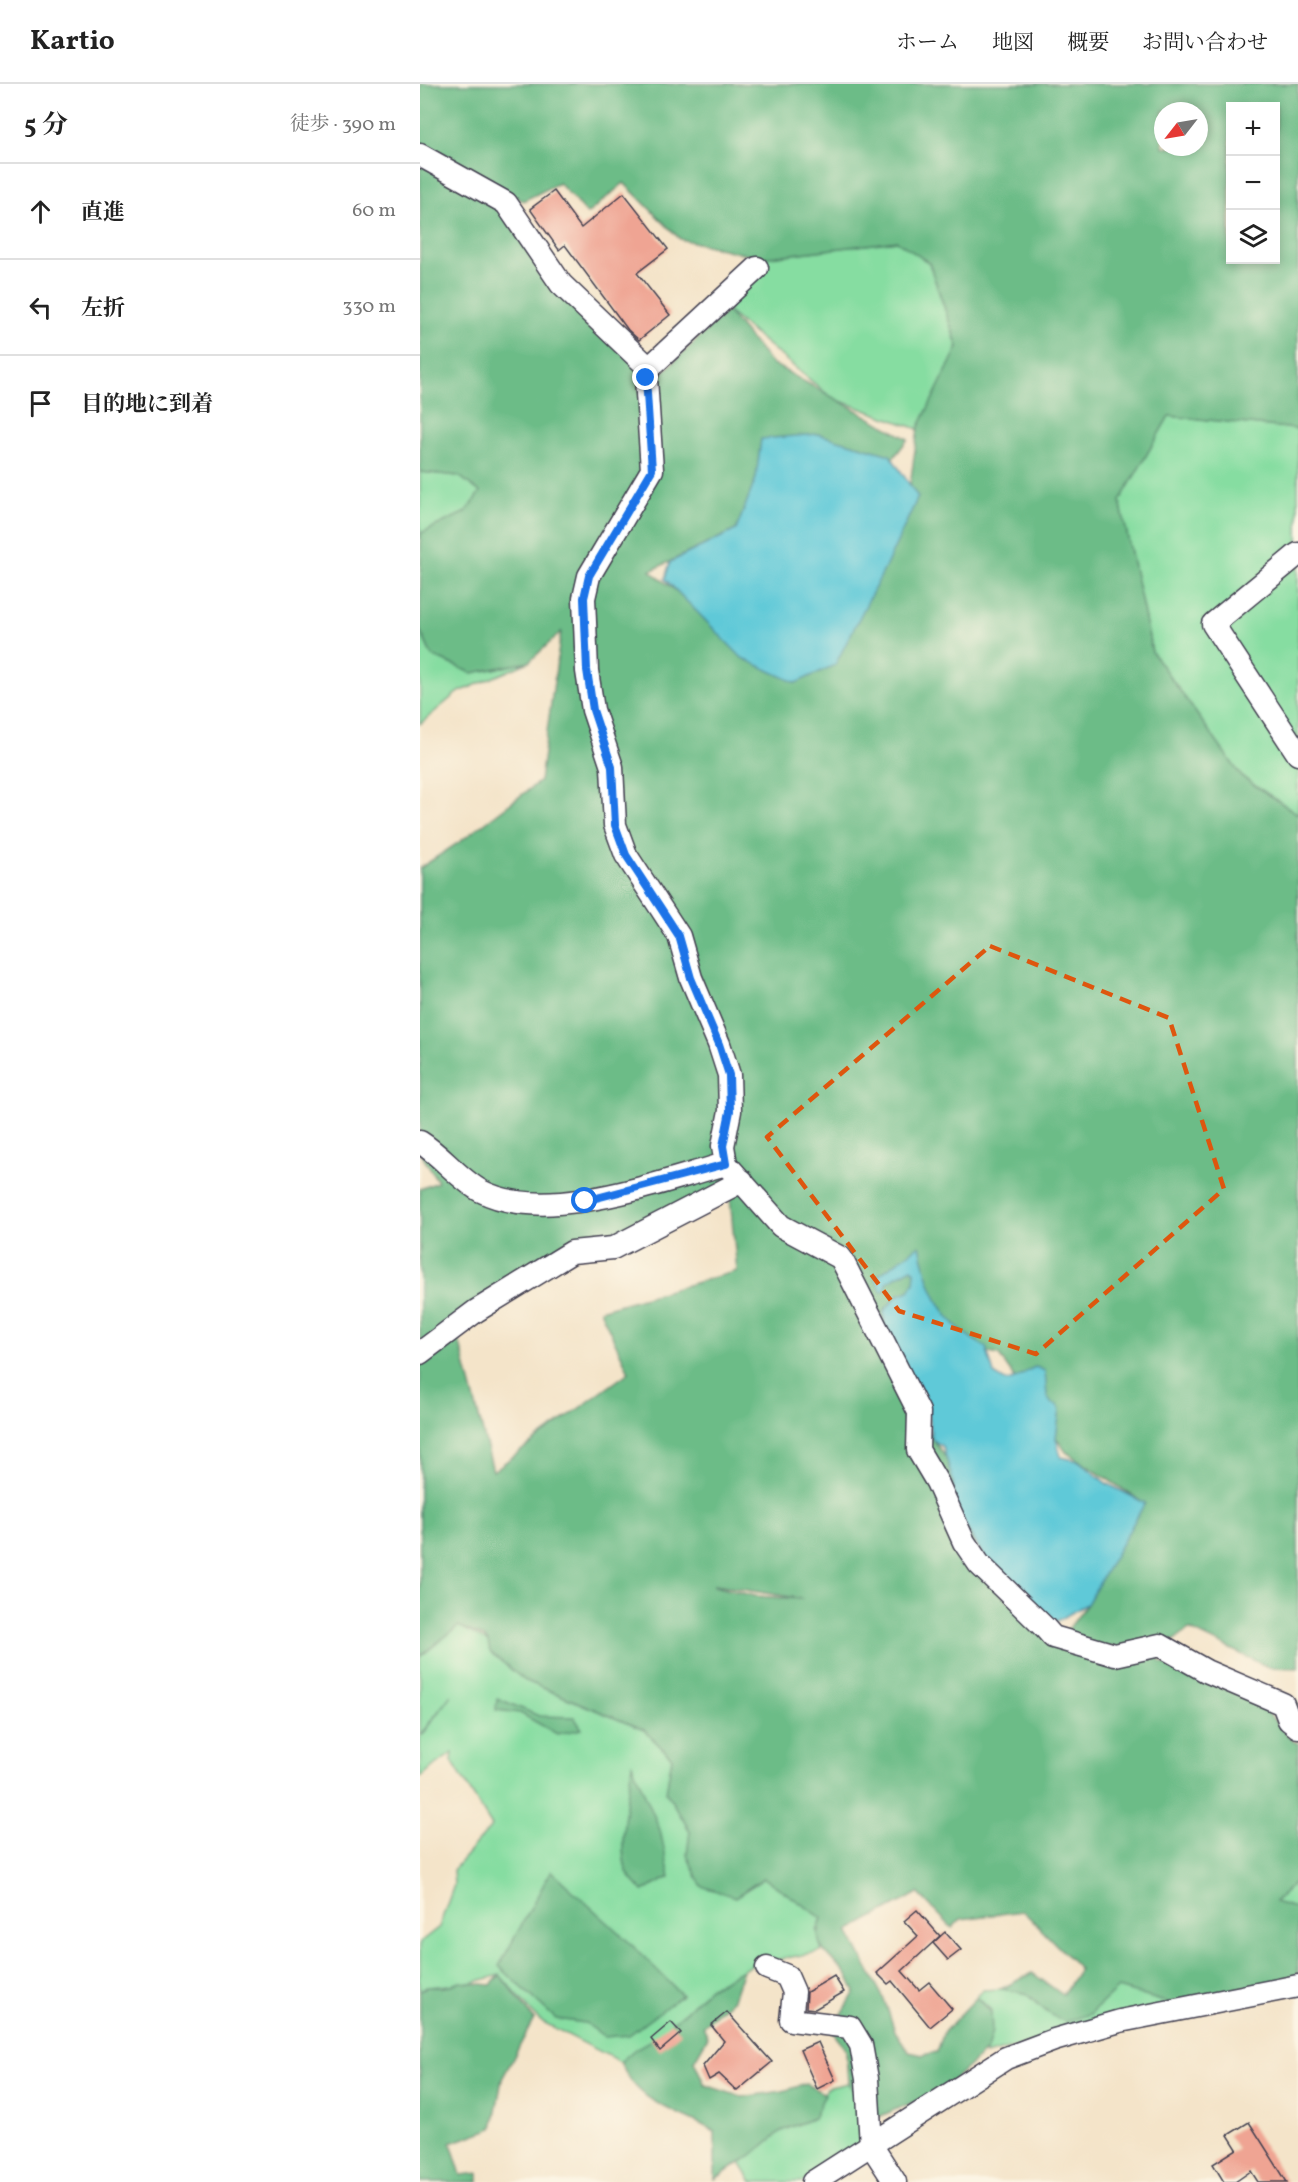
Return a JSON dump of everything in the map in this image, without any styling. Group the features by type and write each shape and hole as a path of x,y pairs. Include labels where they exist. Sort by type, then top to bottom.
{"street":[{"path":"420,155 506,203 561,284 649,369"},
{"path":"757,268 649,369 646,378 652,470 589,576 584,598 587,670 593,710 612,767 615,825 626,855 679,936 691,978 719,1044 729,1075 730,1111 723,1146 726,1164 781,1226 841,1258 919,1412 918,1450 937,1482 964,1542 979,1564 1053,1637 1115,1655 1160,1645 1206,1671 1283,1704 1289,1720 1298,1727"},
{"path":"1298,554 1213,624 1298,754"},
{"path":"420,1142 481,1190 516,1202 554,1204 585,1201 726,1164"},
{"path":"420,1353 476,1311 572,1252 613,1248 742,1181"},
{"path":"766,1968 786,1976 794,1992 791,2020 850,2027 861,2045 867,2079 871,2145 895,2182"},
{"path":"813,2182 1006,2058 1054,2040 1120,2021 1298,1986"}],"highlighted area":[{"path":"990,946 1169,1018 1224,1189 1036,1354 899,1311 767,1137"}],"green space":[{"path":"420,84 1298,84 1298,429 1169,416 1120,501 1152,652 1242,777 1298,814 1298,1668 1268,1667 1189,1629 1165,1647 1096,1647 1064,1635 1087,1604 1144,1503 1066,1452 999,1355 970,1349 954,1329 937,1330 922,1423 953,1468 981,1575 1054,1643 1130,1659 1155,1650 1160,1662 1258,1702 1293,1741 1298,1743 1298,1879 1275,1902 1298,1909 1298,1986 1185,2008 1118,1988 1090,2014 1065,2022 1048,2013 1025,1993 1001,1989 1032,1973 1063,1995 1080,1969 1023,1911 961,1919 952,1928 918,1893 848,1931 884,1999 895,2031 909,2052 923,2055 937,2052 944,2032 977,1997 991,2012 992,2031 987,2050 955,2079 926,2099 879,2117 870,2115 848,2083 846,2050 832,2031 855,1992 846,1974 828,1956 820,1944 818,1937 822,1918 764,1878 735,1897 701,1886 687,1855 690,1831 666,1792 672,1758 644,1730 524,1680 490,1652 488,1642 484,1637 459,1626 420,1656 420,1189 438,1182 420,1152 420,868 458,843 540,781 561,632 529,662 472,673 432,656 420,630 421,533 466,512 480,492 459,476 420,472 420,153 498,208 555,287 659,376 727,311 771,363 908,439 888,465 860,446 818,446 773,467 736,530 650,571 704,612 743,658 817,655 835,664 910,485 918,429 958,347 929,263 897,241 761,258 680,239 624,183 587,214 559,183 523,201 498,189 420,143","holes":["729,1188 737,1271 600,1310 629,1372 493,1471 458,1336 563,1257 613,1248","714,1585 803,1599 755,1596"]},
{"path":"897,241 929,263 958,348 918,429 832,398 727,311 761,258"},
{"path":"1169,416 1298,429 1298,814 1242,777 1152,652 1120,501"},
{"path":"420,472 459,476 480,492 466,512 421,533 420,539"},
{"path":"420,630 432,656 472,673 529,662 457,693 420,724"},
{"path":"459,1626 488,1642 524,1680 644,1730 672,1758 668,1781 735,1897 764,1878 822,1918 817,1931 822,1951 752,1965 709,1988 653,2039 620,2062 539,2020 500,1975 470,1983 427,1987 420,1991 420,1942 439,1927 454,1885 453,1870 492,1826 452,1761 453,1753 420,1778 420,1737 451,1695 420,1735 420,1657"},
{"path":"497,1698 539,1716 574,1717 582,1729 557,1734 520,1713 496,1710"},
{"path":"632,1764 660,1830 670,1877 643,1891 629,1875 624,1858 624,1817"},
{"path":"551,1871 629,1942 682,1995 629,2035 605,2037 585,2023 556,2019 499,1966"},
{"path":"1298,1879 1298,1909 1275,1902"},
{"path":"743,1970 733,1999 703,2026 708,2037 694,2061 705,2085 742,2097 783,2091 806,2084 825,2094 814,2118 781,2131 752,2155 715,2179 715,2132 649,2098 628,2077 620,2062 635,2049 653,2039 709,1988"},
{"path":"500,1975 534,2019 502,2079 493,2128 451,2143 461,2175 479,2173 479,2182 420,2182 420,1990 460,1982 491,1985"},
{"path":"1118,1988 1179,2006 985,2055 991,2010 977,1997 983,1990 1001,1989 1025,1993 1048,2013"},
{"path":"848,2083 868,2109 870,2141 805,2182 752,2182 740,2163 781,2131 814,2118 826,2088"}],"water":[{"path":"818,434 890,455 918,497 885,568 835,665 796,683 742,658 665,579 670,562 736,530 756,478 761,439"},
{"path":"920,1245 928,1277 940,1305 958,1328 986,1347 994,1374 1005,1381 1014,1379 1036,1367 1045,1371 1047,1396 1051,1403 1060,1409 1056,1438 1061,1457 1079,1461 1106,1483 1145,1503 1087,1604 1045,1628 1000,1584 955,1509 953,1481 943,1447 932,1439 929,1417 884,1324 884,1311 898,1295 909,1291 914,1283 915,1272 912,1268 888,1281 882,1292 875,1278"}],"building":[{"path":"554,191 581,228 624,193 668,249 637,273 670,315 639,340 628,330 565,245 559,250 530,209"},
{"path":"917,1910 940,1936 902,1971 919,1990 929,1982 952,2009 930,2027 892,1981 888,1984 877,1973 918,1936 904,1921"},
{"path":"945,1932 961,1950 948,1960 933,1943"},
{"path":"834,1976 844,1992 815,2009 806,2008 807,1992"},
{"path":"727,2012 772,2062 737,2091 719,2074 709,2080 703,2066 724,2041 711,2025"},
{"path":"671,2022 681,2033 660,2051 651,2039"},
{"path":"818,2042 835,2080 817,2089 800,2050"},
{"path":"1249,2122 1287,2182 1258,2182 1251,2171 1235,2182 1224,2182 1213,2164 1237,2149 1228,2135"}],"route":[{"path":"585,1201 726,1164 723,1146 730,1111 729,1075 719,1044 691,978 679,936 626,855 615,825 612,767 593,710 587,670 584,598 589,576 652,470 646,378"}]}
